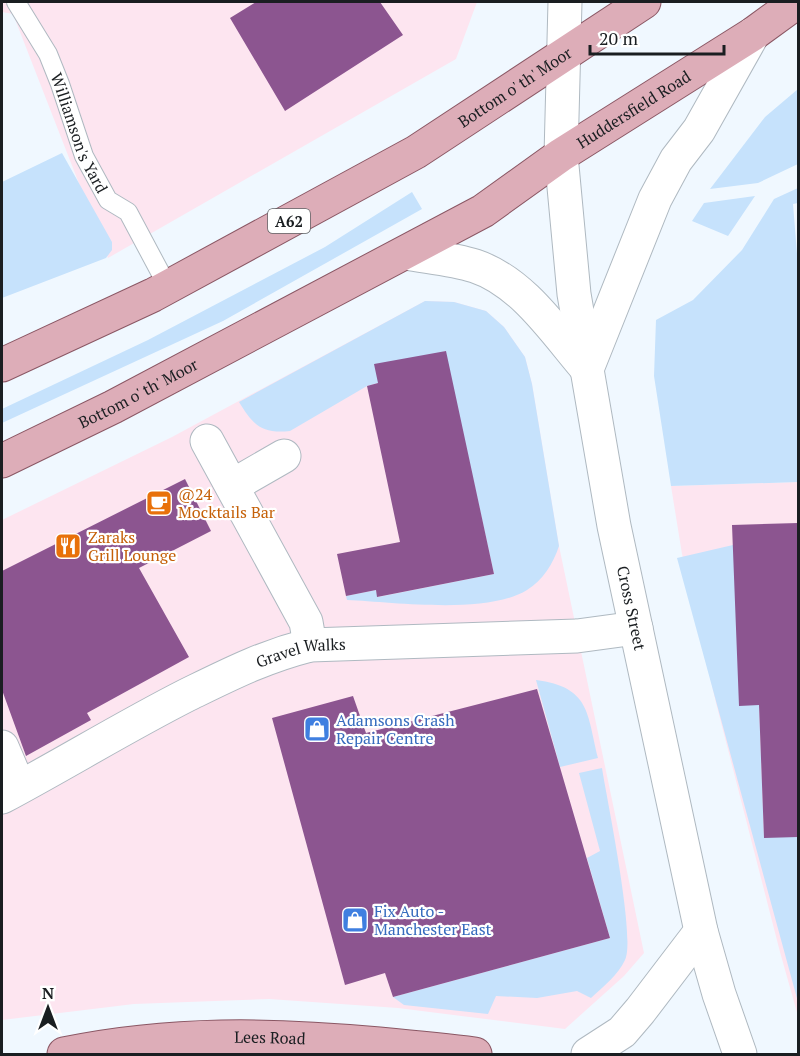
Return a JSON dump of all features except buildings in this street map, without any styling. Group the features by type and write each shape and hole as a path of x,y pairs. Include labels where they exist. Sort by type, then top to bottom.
{"main road":[{"path":"564,54 565,2"},
{"name":"A62","path":"564,54 644,2"},
{"name":"Huddersfield Road","path":"561,155 753,34 797,2"},
{"path":"406,253 474,266 493,274 517,289 587,369 656,199 676,160 699,130 753,34"},
{"name":"Bottom o' th' Moor","path":"2,365 168,286 407,156 564,54"},
{"name":"Bottom o' th' Moor","path":"2,461 113,407 483,211 561,155 564,54"},
{"name":"Cross Street","path":"561,155 574,294 614,526 700,931 740,1054"},
{"path":"207,441 306,622 310,645"},
{"path":"232,486 284,456"},
{"name":"Gravel Walks","path":"10,792 135,722 250,663 281,652 310,645 577,636 636,628"},
{"path":"2,747 10,792"},
{"path":"588,1054 622,1032 700,931"},
{"name":"Lees Road","path":"64,1054 170,1040 238,1036 304,1037 475,1054"}],"lane":[{"name":"Williamson's Yard","path":"16,2 48,54 84,156 108,200 128,212 168,286"}],"shaded area":[{"path":"2,2 477,2 456,59 108,258 13,14 2,12"},
{"path":"798,89 798,164 758,183 710,189 765,117"},
{"path":"62,153 112,242 112,250 106,258 2,298 2,182"},
{"path":"798,188 798,203 793,204 798,266 798,482 671,486 654,376 656,320 693,300 742,250 774,199"},
{"path":"412,192 422,209 223,321 2,423 2,409 148,340 325,247"},
{"path":"755,196 728,236 692,221 704,203"},
{"path":"425,301 454,302 486,311 504,327 525,357 532,384 559,546 644,953 624,976 565,1029 398,1008 269,999 134,1004 2,1020 2,520 172,437"},
{"path":"425,301 454,302 486,311 504,327 525,357 532,384 559,546 543,576 527,590 510,598 465,605 347,600 346,596 376,590 378,597 494,574 445,351 367,386 290,431 272,431 259,426 249,417 239,402"},
{"path":"798,482 798,1016 716,703 682,554 671,486"},
{"path":"733,545 759,705 764,837 798,837 798,1002 677,558"},
{"path":"536,680 567,689 576,696 588,715 598,758 560,767"},
{"path":"602,768 627,925 625,960 614,976 591,998 577,991 537,998 496,996 488,1014 404,1005 393,997 610,938 587,858 600,851 579,773"}],"place":[{"name":"@24 Mocktails Bar","path":"159,503"},
{"name":"Zaraks Grill Lounge","path":"68,546"},
{"name":"Adamsons Crash Repair Centre","path":"317,729"},
{"name":"Fix Auto - Manchester East","path":"355,920"}]}
